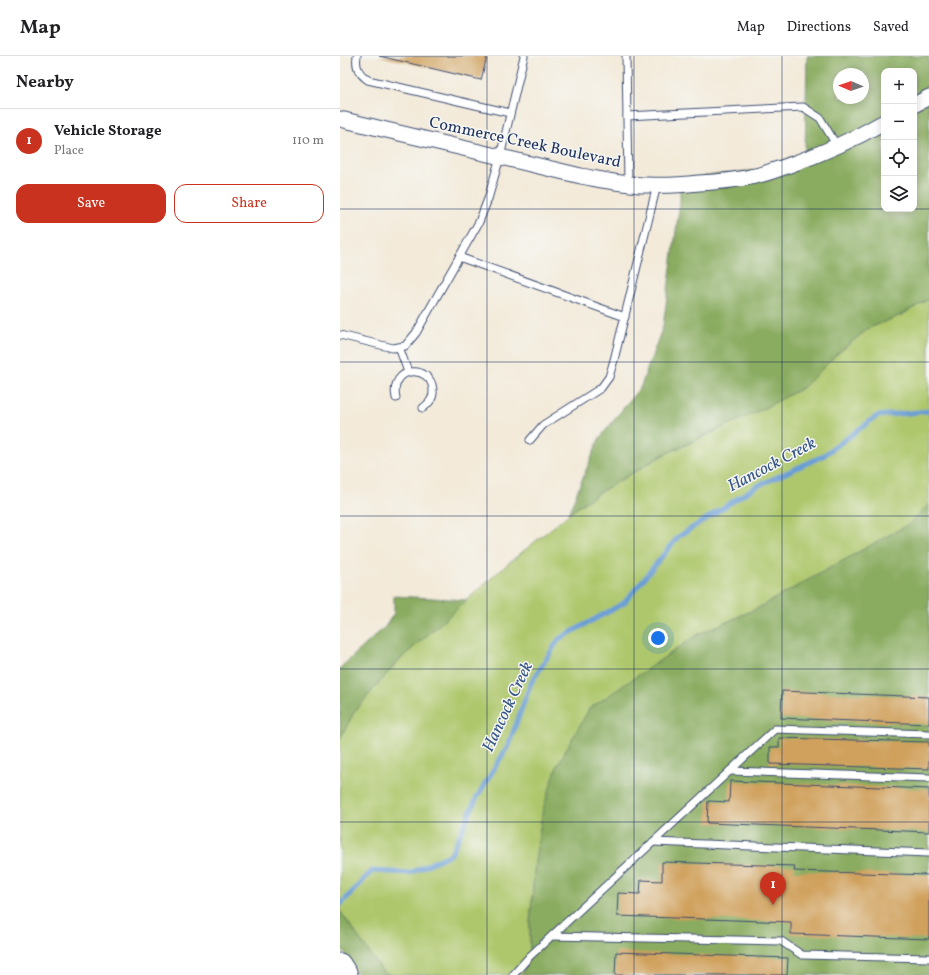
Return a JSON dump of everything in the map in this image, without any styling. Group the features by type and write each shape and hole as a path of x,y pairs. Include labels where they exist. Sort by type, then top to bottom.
{"main road":[{"path":"340,964 347,975"}],"street":[{"path":"916,104 929,97"},
{"name":"Commerce Creek Boulevard","path":"340,119 581,176 647,185 675,185 729,181 751,177 806,160 867,132 881,124"}],"lane":[{"path":"358,56 356,61 358,68 363,76 368,80 510,113"},
{"path":"340,335 393,348 405,346 416,333 479,222 488,199 500,157 524,56"},
{"path":"626,56 628,183"},
{"path":"627,116 803,107 820,118 837,146"},
{"path":"530,440 542,425 601,388 609,376 625,317 656,185"},
{"path":"459,257 625,317"},
{"path":"399,347 408,372"},
{"path":"396,398 395,391 398,379 408,372 420,372 426,375 433,386 432,399 423,408"},
{"path":"513,975 530,956 775,729 929,734"},
{"path":"730,771 929,778"},
{"path":"653,842 929,853"},
{"path":"552,936 781,941 802,955 929,958"}],"green space":[{"path":"807,56 929,56 929,299 901,315 869,328 837,354 804,387 759,411 663,455 600,492 568,514 599,439 641,386 663,326 680,202 680,179 758,170 805,153"},
{"path":"929,299 929,504 909,524 758,608 697,635 666,657 543,809 535,861 530,923 530,951 522,975 390,975 383,972 340,911 340,739 354,712 398,661 505,566 579,506 663,455 710,434 837,354 869,328 901,315"},
{"path":"929,504 929,975 522,975 530,951 530,923 535,861 543,809 557,766 589,709 697,635 758,608 909,524"},
{"path":"394,596 467,600 398,661 354,712 340,739 340,668 385,627 394,613"},
{"path":"340,911 383,972 390,975 358,975 340,946"}],"building":[{"path":"379,56 487,56 481,80"},
{"path":"782,691 929,697 929,724 781,718"},
{"path":"779,738 929,742 929,769 770,764 770,747 779,747"},
{"path":"730,781 929,789 929,832 707,823 708,801 729,802"},
{"path":"662,862 795,866 794,871 929,875 929,939 791,934 791,922 617,916 618,893 640,894 641,880 662,881"},
{"path":"616,952 788,958 787,975 615,975"}],"waterway":[{"name":"Hancock Creek","path":"340,905 372,871 410,873 451,854 477,797 508,746 531,683 559,639 624,603 678,537 755,487 823,456 877,416 929,411"}],"place":[{"name":"Vehicle Storage","path":"773,905"}]}
